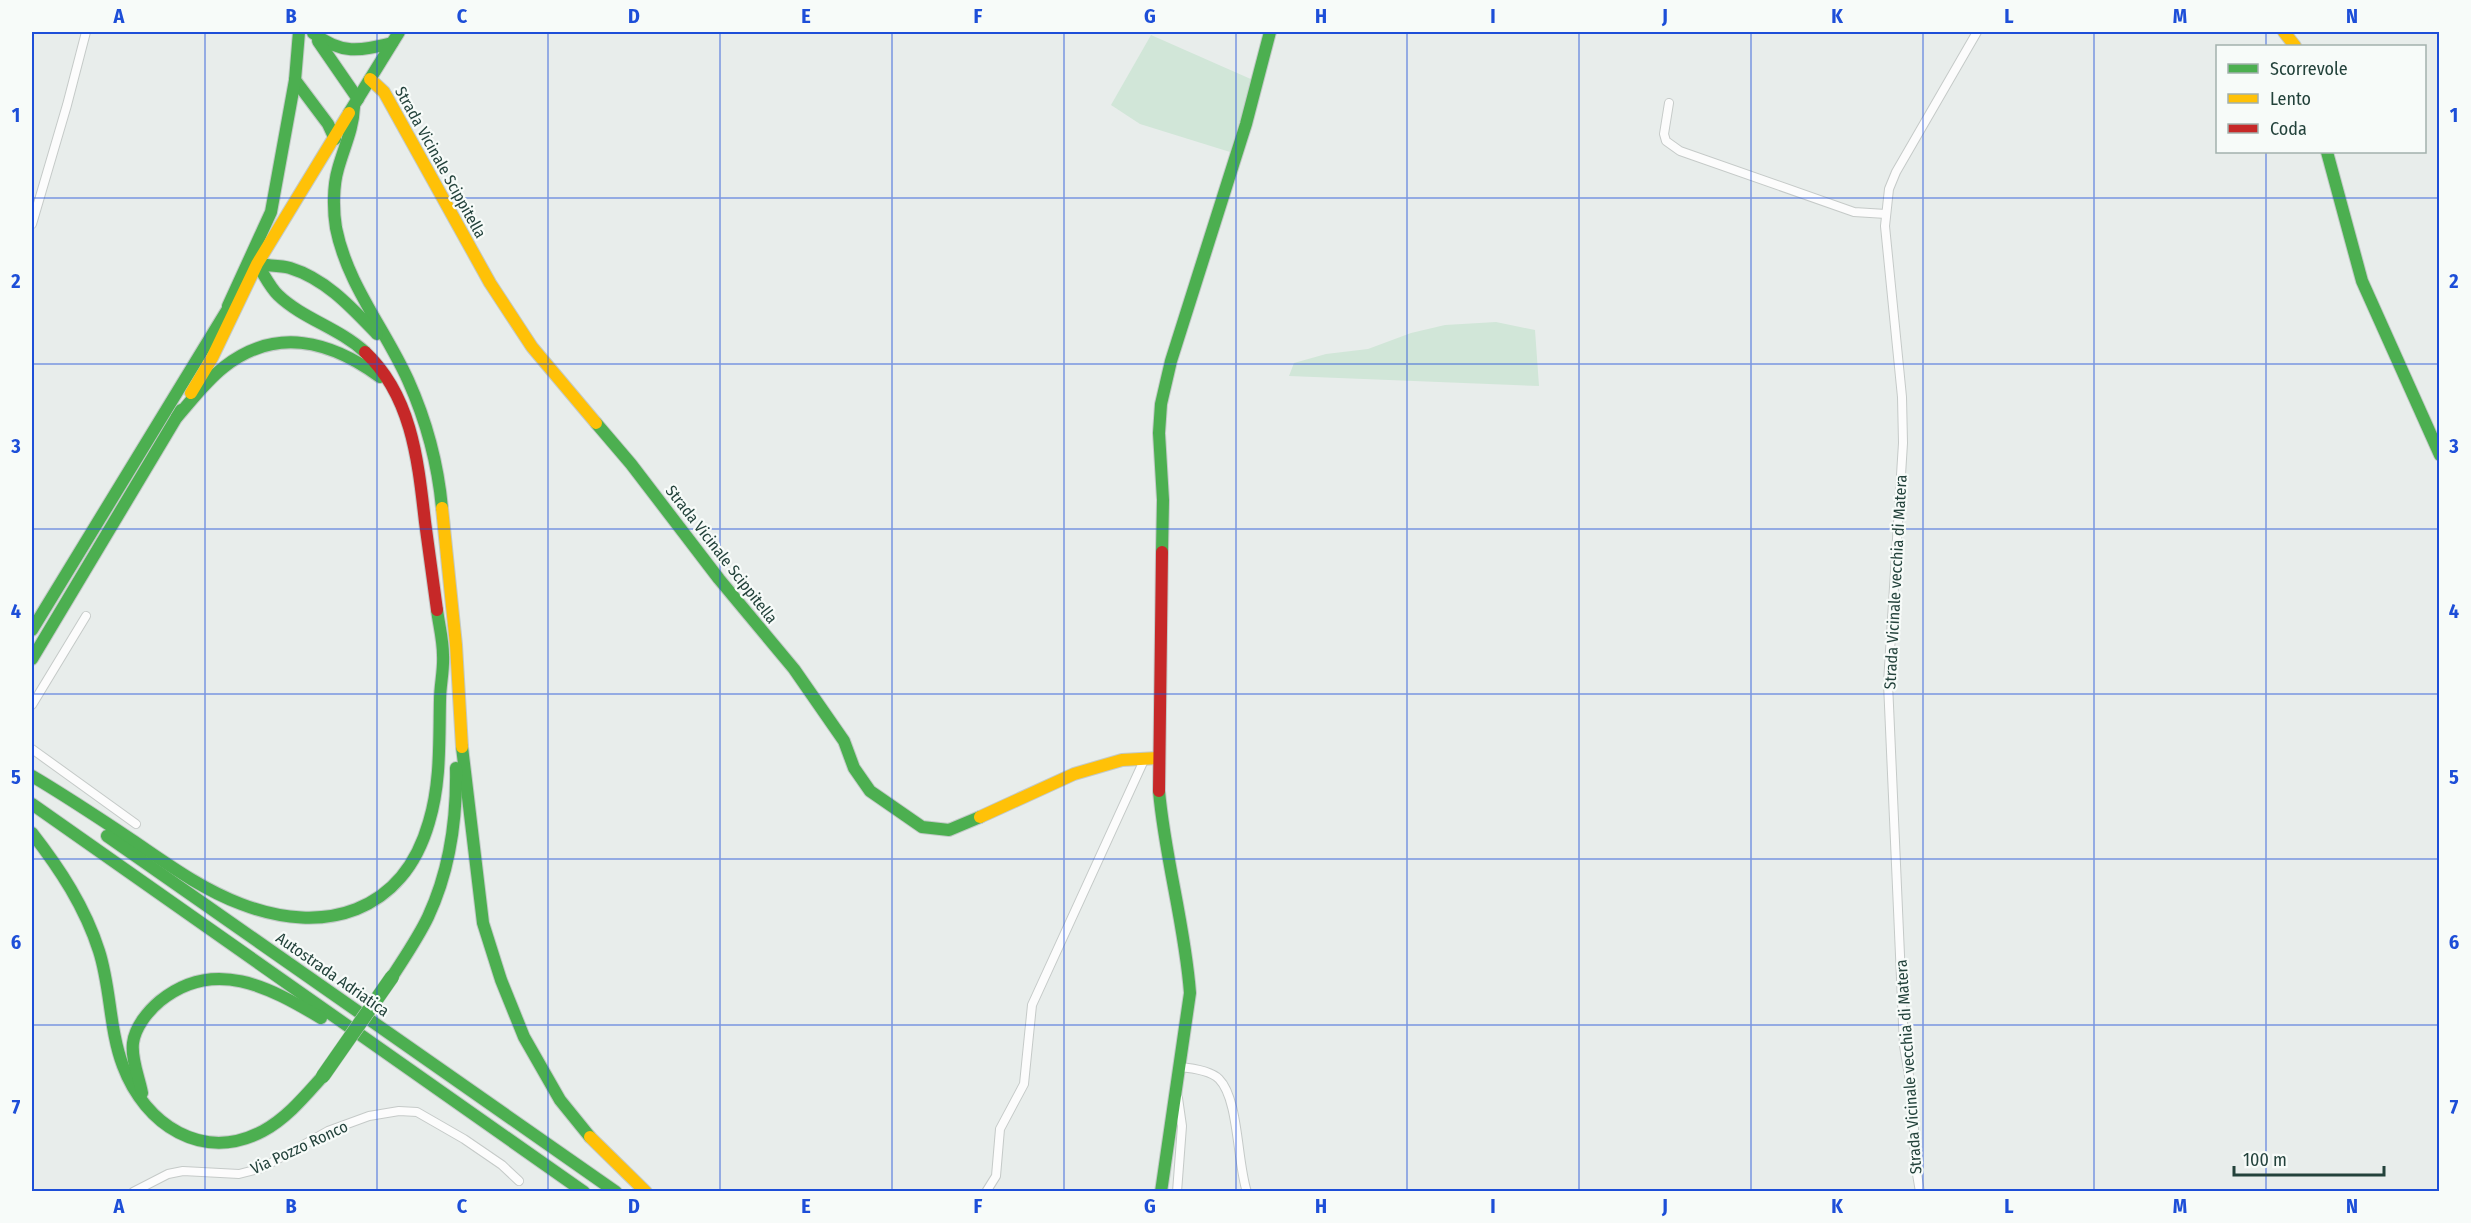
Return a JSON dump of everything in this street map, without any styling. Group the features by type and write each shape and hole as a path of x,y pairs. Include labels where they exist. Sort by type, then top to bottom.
{"main road":[{"path":"309,32 330,46 351,52 361,51 396,37"},
{"path":"225,312 271,212 296,80 309,32"},
{"path":"309,32 354,106 353,126 345,146 335,186 336,226 351,274 408,380 423,420 439,479 456,645 460,734 483,923 501,980 524,1037 560,1100 599,1148 646,1191"},
{"path":"1161,1191 1189,1004 1190,978 1152,758 1163,500 1159,433 1161,404 1171,361 1246,124 1270,32"},
{"path":"2284,32 2294,45"},
{"path":"32,630 225,312 396,37"},
{"name":"Strada Vicinale Scippitella","path":"373,76 393,107 490,284 532,347 626,458 719,579 788,661 844,741 854,768 870,791 922,827 949,830 1010,806 1074,774 1122,760 1152,758"},
{"path":"296,80 310,103 322,114 332,130 334,140"},
{"path":"322,114 329,116 354,106"},
{"path":"2327,153 2361,281 2439,455"},
{"path":"256,265 289,268 305,273 350,306 390,347"},
{"path":"256,265 271,288 281,298 311,320 330,328 362,348 380,366 394,389 407,420 418,469 443,661 455,733"},
{"path":"32,659 212,358 256,265"},
{"path":"177,417 213,376 231,362 249,352 279,343 307,342 341,351 364,365 394,389"},
{"path":"32,833 60,869 86,914 100,953 117,1046 128,1076 145,1105 176,1134 198,1143 215,1145 255,1135 300,1102 323,1076 392,977 427,919 442,884 456,816 456,645"},
{"path":"32,776 76,802 199,885 229,900 259,911 289,916 318,919 337,916 371,902 389,890 405,873 418,852 431,819 436,793 443,661"},
{"name":"Autostrada Adriatica","path":"32,782 616,1191"},
{"name":"Autostrada Adriatica","path":"32,804 584,1191"},
{"path":"145,1105 133,1044 139,1024 171,990 195,981 222,976 249,982 292,1000 481,1120"}],"street":[{"path":"32,224 86,32"},
{"name":"Strada Vicinale vecchia di Matera","path":"1920,1191 1915,1162 1913,1099 1904,1035 1888,683 1888,645 1901,497 1903,432 1902,397 1886,240 1886,214 1889,189 1896,172 1977,32"},
{"path":"1669,103 1665,127 1666,141 1680,151 1854,212 1886,214"},
{"path":"32,705 86,616"},
{"path":"32,749 136,824"},
{"path":"986,1191 996,1176 1000,1129 1024,1084 1032,1005 1152,758"},
{"path":"1179,1067 1199,1070 1219,1078 1228,1096 1236,1126 1241,1175 1247,1191"},
{"path":"1176,1089 1182,1126 1177,1191"},
{"name":"Via Pozzo Ronco","path":"133,1191 168,1174 183,1171 239,1174 262,1168 328,1131 369,1116 399,1111 417,1112 445,1128 502,1165 519,1181"}],"green space":[{"path":"1151,35 1253,80 1230,152 1140,124 1111,105"},
{"path":"1496,322 1535,330 1539,386 1289,376 1294,363 1326,354 1368,349 1411,333 1445,325"}],"traffic: fast":[{"path":"228,306 271,212 295,80 299,32"},
{"path":"349,113 399,32"},
{"path":"1162,552 1163,500 1159,433 1161,404 1171,361 1246,124 1270,32"},
{"path":"313,33 342,48 360,49 392,43"},
{"path":"318,41 358,99"},
{"path":"295,80 328,124 335,139"},
{"path":"354,107 350,131 335,183 336,228 349,268 399,361 414,395 426,427 434,459 442,508"},
{"path":"2327,153 2362,281 2440,455"},
{"path":"257,264 290,268 315,279 338,295 377,334"},
{"path":"257,264 269,284 288,303 344,336 365,352"},
{"path":"32,630 229,307"},
{"path":"177,417 217,372 244,354 263,346 303,343 323,347 342,354 380,377"},
{"path":"32,659 181,410"},
{"path":"596,423 631,464 719,579 794,669 844,741 854,768 870,791 922,827 949,830 980,817"},
{"path":"32,776 184,875 226,898 272,913 302,917 330,916 356,909 380,896 400,878 417,853 429,822 436,792 443,666 437,610"},
{"path":"462,747 483,923 501,980 524,1037 560,1100 590,1137"},
{"path":"392,977 424,925 442,881 451,844 456,768"},
{"path":"1159,791 1184,942 1190,993 1161,1192"},
{"path":"32,804 584,1192"},
{"path":"32,833 62,875 87,919 103,965 115,1038 123,1066 146,1106 161,1121 179,1133 198,1140 219,1143 241,1140 263,1131 280,1120 323,1076"},
{"path":"107,836 616,1192"},
{"path":"323,1076 392,977"},
{"path":"142,1093 133,1055 136,1031 155,1005 180,988 201,981 221,979 241,981 282,996 321,1018"}],"traffic: slow":[{"path":"2284,32 2294,45"},
{"path":"370,79 384,92 490,283 532,347 596,423"},
{"path":"191,393 212,358 257,264 349,113"},
{"path":"442,508 456,645 462,747"},
{"path":"980,817 1074,774 1122,760 1158,758"},
{"path":"590,1137 646,1192"}],"traffic: jam":[{"path":"365,352 381,369 393,389 410,431 419,476 437,610"},
{"path":"1159,791 1162,552"}]}
